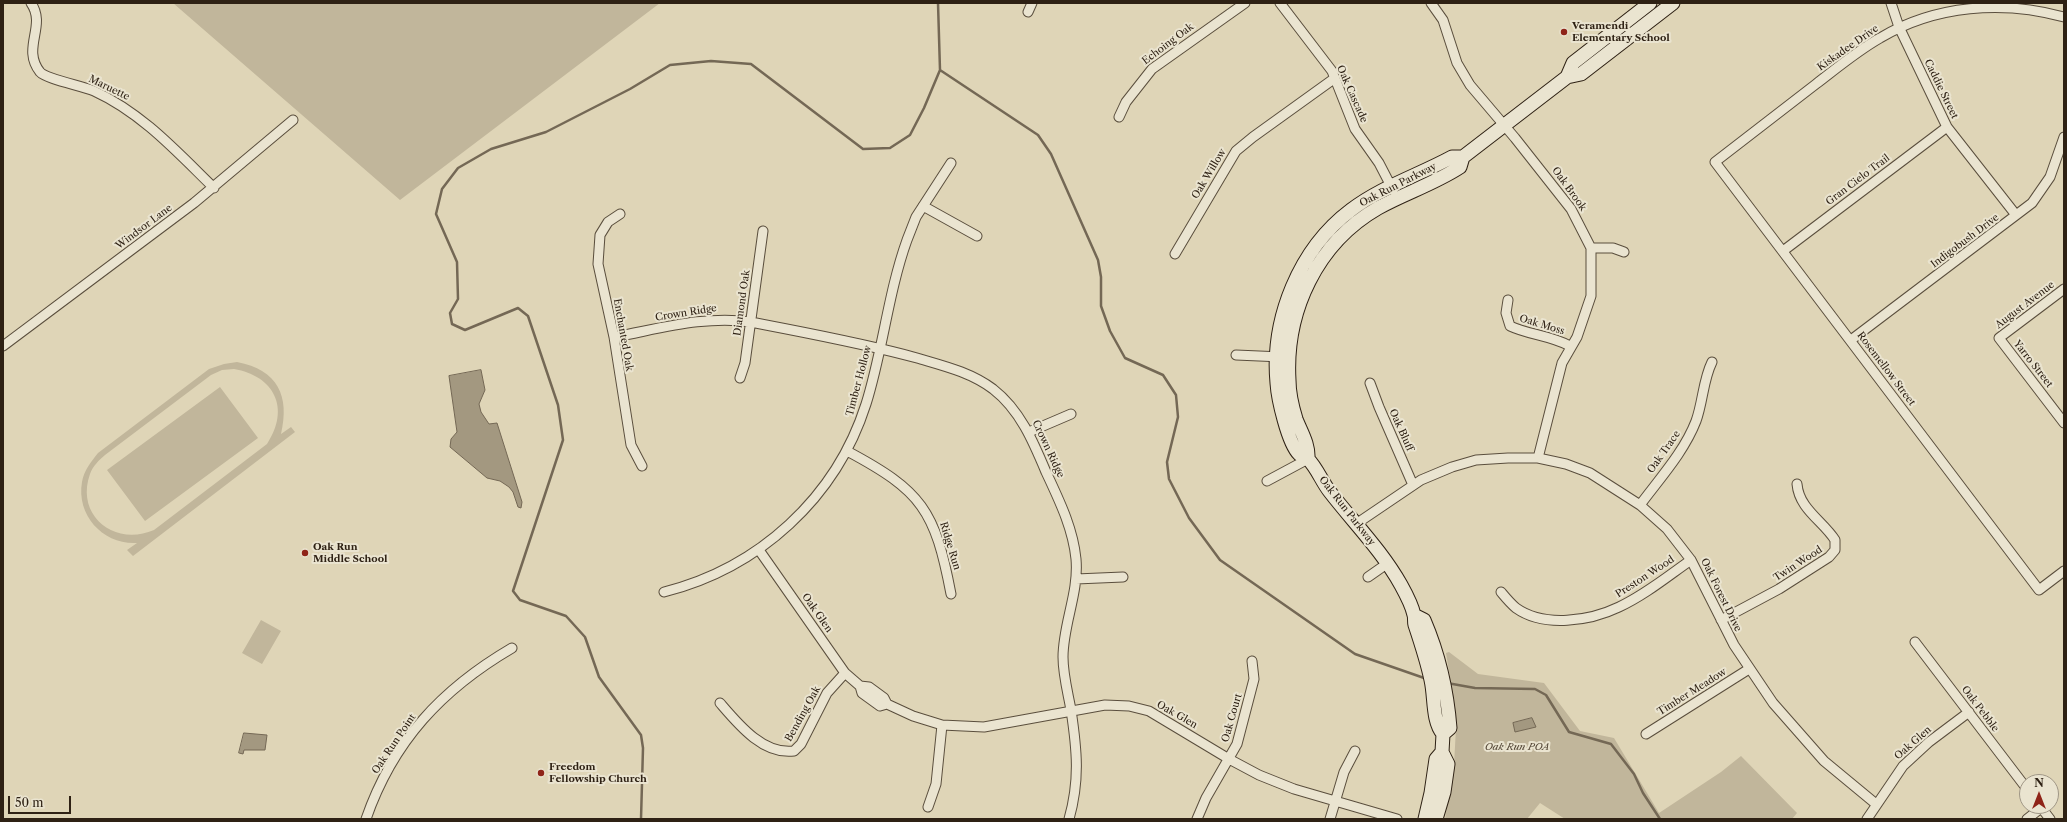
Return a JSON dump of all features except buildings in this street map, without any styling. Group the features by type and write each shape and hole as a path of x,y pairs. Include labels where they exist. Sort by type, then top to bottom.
{"street":[{"name":"Maruette","path":"32,3 35,8 37,22 32,60 42,74 92,90 132,112 165,140 214,188"},
{"path":"1028,12 1032,3"},
{"name":"Echoing Oak","path":"1119,117 1126,102 1152,69 1245,3"},
{"name":"Oak Cascade","path":"1280,3 1335,78 1355,129 1379,163 1394,193"},
{"name":"Oak Brook","path":"1431,3 1443,20 1462,73 1470,85 1504,124 1572,209 1591,248 1591,296 1577,336 1570,346 1562,363 1538,458"},
{"name":"Oak Run Parkway","path":"1567,77 1573,62 1650,3"},
{"name":"Oak Run Parkway","path":"1425,819 1431,793 1436,759 1442,752 1443,734 1437,727 1442,707 1428,663 1426,639 1414,623 1414,615 1402,587 1388,563 1329,491 1308,459 1299,454 1285,421 1277,386 1283,357 1280,329 1287,302 1296,279 1309,256 1329,230 1350,210 1394,193 1452,158 1463,157 1567,77 1581,74 1673,3"},
{"name":"Caddie Street","path":"1890,3 1899,27 1948,128 2016,215"},
{"name":"Kiskadee Drive","path":"1715,162 1861,50 1899,27 1939,13 1970,8 2022,7 2064,17"},
{"name":"Oak Willow","path":"1175,254 1236,151 1252,137 1335,78"},
{"name":"Windsor Lane","path":"3,346 214,188 293,120"},
{"name":"Gran Cielo Trail","path":"1783,251 1948,128"},
{"name":"Indigobush Drive","path":"1851,340 2032,203 2050,177 2064,137"},
{"name":"Rosemellow Street","path":"1715,162 2039,590 2064,571"},
{"name":"Timber Hollow","path":"664,592 704,579 759,550 786,528 807,508 830,479 847,451 866,403 902,252 911,229 923,206 951,163"},
{"path":"923,206 977,236"},
{"name":"Enchanted Oak","path":"620,214 604,227 600,235 598,254 614,337 631,445 642,466"},
{"name":"Diamond Oak","path":"740,378 745,363 764,231"},
{"path":"1591,248 1613,248 1624,252"},
{"name":"August Avenue","path":"1999,338 2064,289"},
{"name":"Oak Moss","path":"1508,300 1506,313 1510,326 1516,329 1556,338 1570,346"},
{"name":"Crown Ridge","path":"614,337 714,319 732,319 751,322 879,348 945,366 968,375 992,389 1014,410 1029,432 1070,529 1076,559 1076,579 1063,651 1064,670 1077,750 1078,771 1075,794 1069,819"},
{"name":"Yarro Street","path":"1999,338 2064,423"},
{"path":"1236,355 1283,357"},
{"name":"Oak Trace","path":"1640,505 1677,456 1690,434 1701,407 1708,372 1712,362"},
{"name":"Oak Bluff","path":"1370,383 1379,407 1414,485"},
{"path":"1029,432 1071,414"},
{"name":"Ridge Run","path":"847,451 895,479 917,500 937,535 951,594"},
{"name":"Oak Forest Drive","path":"1356,524 1421,480 1452,467 1476,460 1538,458 1566,464 1590,473 1640,505 1667,529 1691,560 1721,620 1750,669 1781,713 1806,743 1843,778 1876,804"},
{"path":"1267,481 1308,459"},
{"name":"Twin Wood","path":"1721,620 1779,589 1829,557 1835,550 1835,540 1804,505 1799,495 1797,484"},
{"name":"Oak Glen","path":"759,550 845,673 860,686 862,693 880,706 887,704 912,716 942,725 984,726 1111,705 1139,708 1171,723 1229,759 1277,783 1335,802 1397,819"},
{"name":"Preston Wood","path":"1501,592 1517,608 1545,619 1563,620 1595,616 1606,613 1631,601 1691,560"},
{"path":"1368,577 1388,563"},
{"path":"1076,579 1123,577"},
{"name":"Oak Pebble","path":"1915,642 2019,778"},
{"name":"Oak Run Point","path":"366,819 391,764 414,731 434,707 469,675 512,648"},
{"name":"Oak Court","path":"1197,819 1206,798 1237,744 1253,686 1255,673 1252,661"},
{"name":"Timber Meadow","path":"1646,734 1750,669"},
{"name":"Bending Oak","path":"720,703 742,728 758,740 779,750 794,751 801,744 827,693 845,673"},
{"name":"Oak Glen","path":"1867,819 1903,766 1929,742 1969,712"},
{"path":"928,807 936,784 942,725"},
{"path":"1330,819 1344,772 1355,751"},
{"name":"Oak Run Parkway","path":"1436,819 1444,792 1448,764 1446,756 1442,752"}],"green space":[{"path":"173,3 660,3 400,200"},
{"path":"237,362 251,366 262,371 271,378 278,387 284,408 281,434 291,427 295,432 133,556 127,550 137,543 114,539 104,534 88,517 83,506 81,494 82,482 86,470 98,453 209,369 224,364","holes":["234,369 248,373 268,386 278,406 278,418 274,431 267,444 154,530 139,534 125,534 113,531 102,524 93,515 88,503 87,489 90,474 98,461 211,375 222,370"]},
{"path":"220,387 258,438 145,521 107,470"},
{"path":"261,620 281,631 262,664 242,653"},
{"name":"Oak Run POA","path":"1449,652 1478,674 1544,683 1580,731 1614,738 1659,813 1721,772 1741,756 1797,813 1792,819 1565,819 1540,803 1527,819 1445,819 1454,765 1456,728 1446,653"}],"shaded area":[{"path":"481,370 485,390 479,404 481,412 489,424 497,423 522,502 521,508 518,507 513,492 509,487 500,481 487,478 450,447 451,439 457,432 449,376"},
{"path":"1532,718 1536,727 1515,732 1513,723"},
{"path":"244,733 267,735 265,750 244,750 243,754 239,753"}],"waterway":[{"path":"641,819 643,748 641,735 599,677 585,637 566,616 520,600 513,591 563,440 558,405 528,316 518,308 465,330 452,324 450,313 458,299 457,262 436,214 442,189 458,168 491,149 546,132 630,89 670,65 711,61 751,64 863,149 890,148 910,135 924,108 940,70 938,3"},
{"path":"940,70 1038,135 1051,154 1098,260 1101,277 1101,306 1110,331 1125,358 1163,375 1176,395 1178,417 1167,462 1169,479 1189,518 1220,560 1355,654 1427,679"},
{"path":"1447,683 1475,688 1535,689 1546,695 1569,732 1611,744 1634,774 1643,793 1660,819"}],"place":[{"name":"Veramendi Elementary School","path":"1564,32"},
{"name":"Oak Run Middle School","path":"305,553"},
{"name":"Freedom Fellowship Church","path":"541,773"}]}
